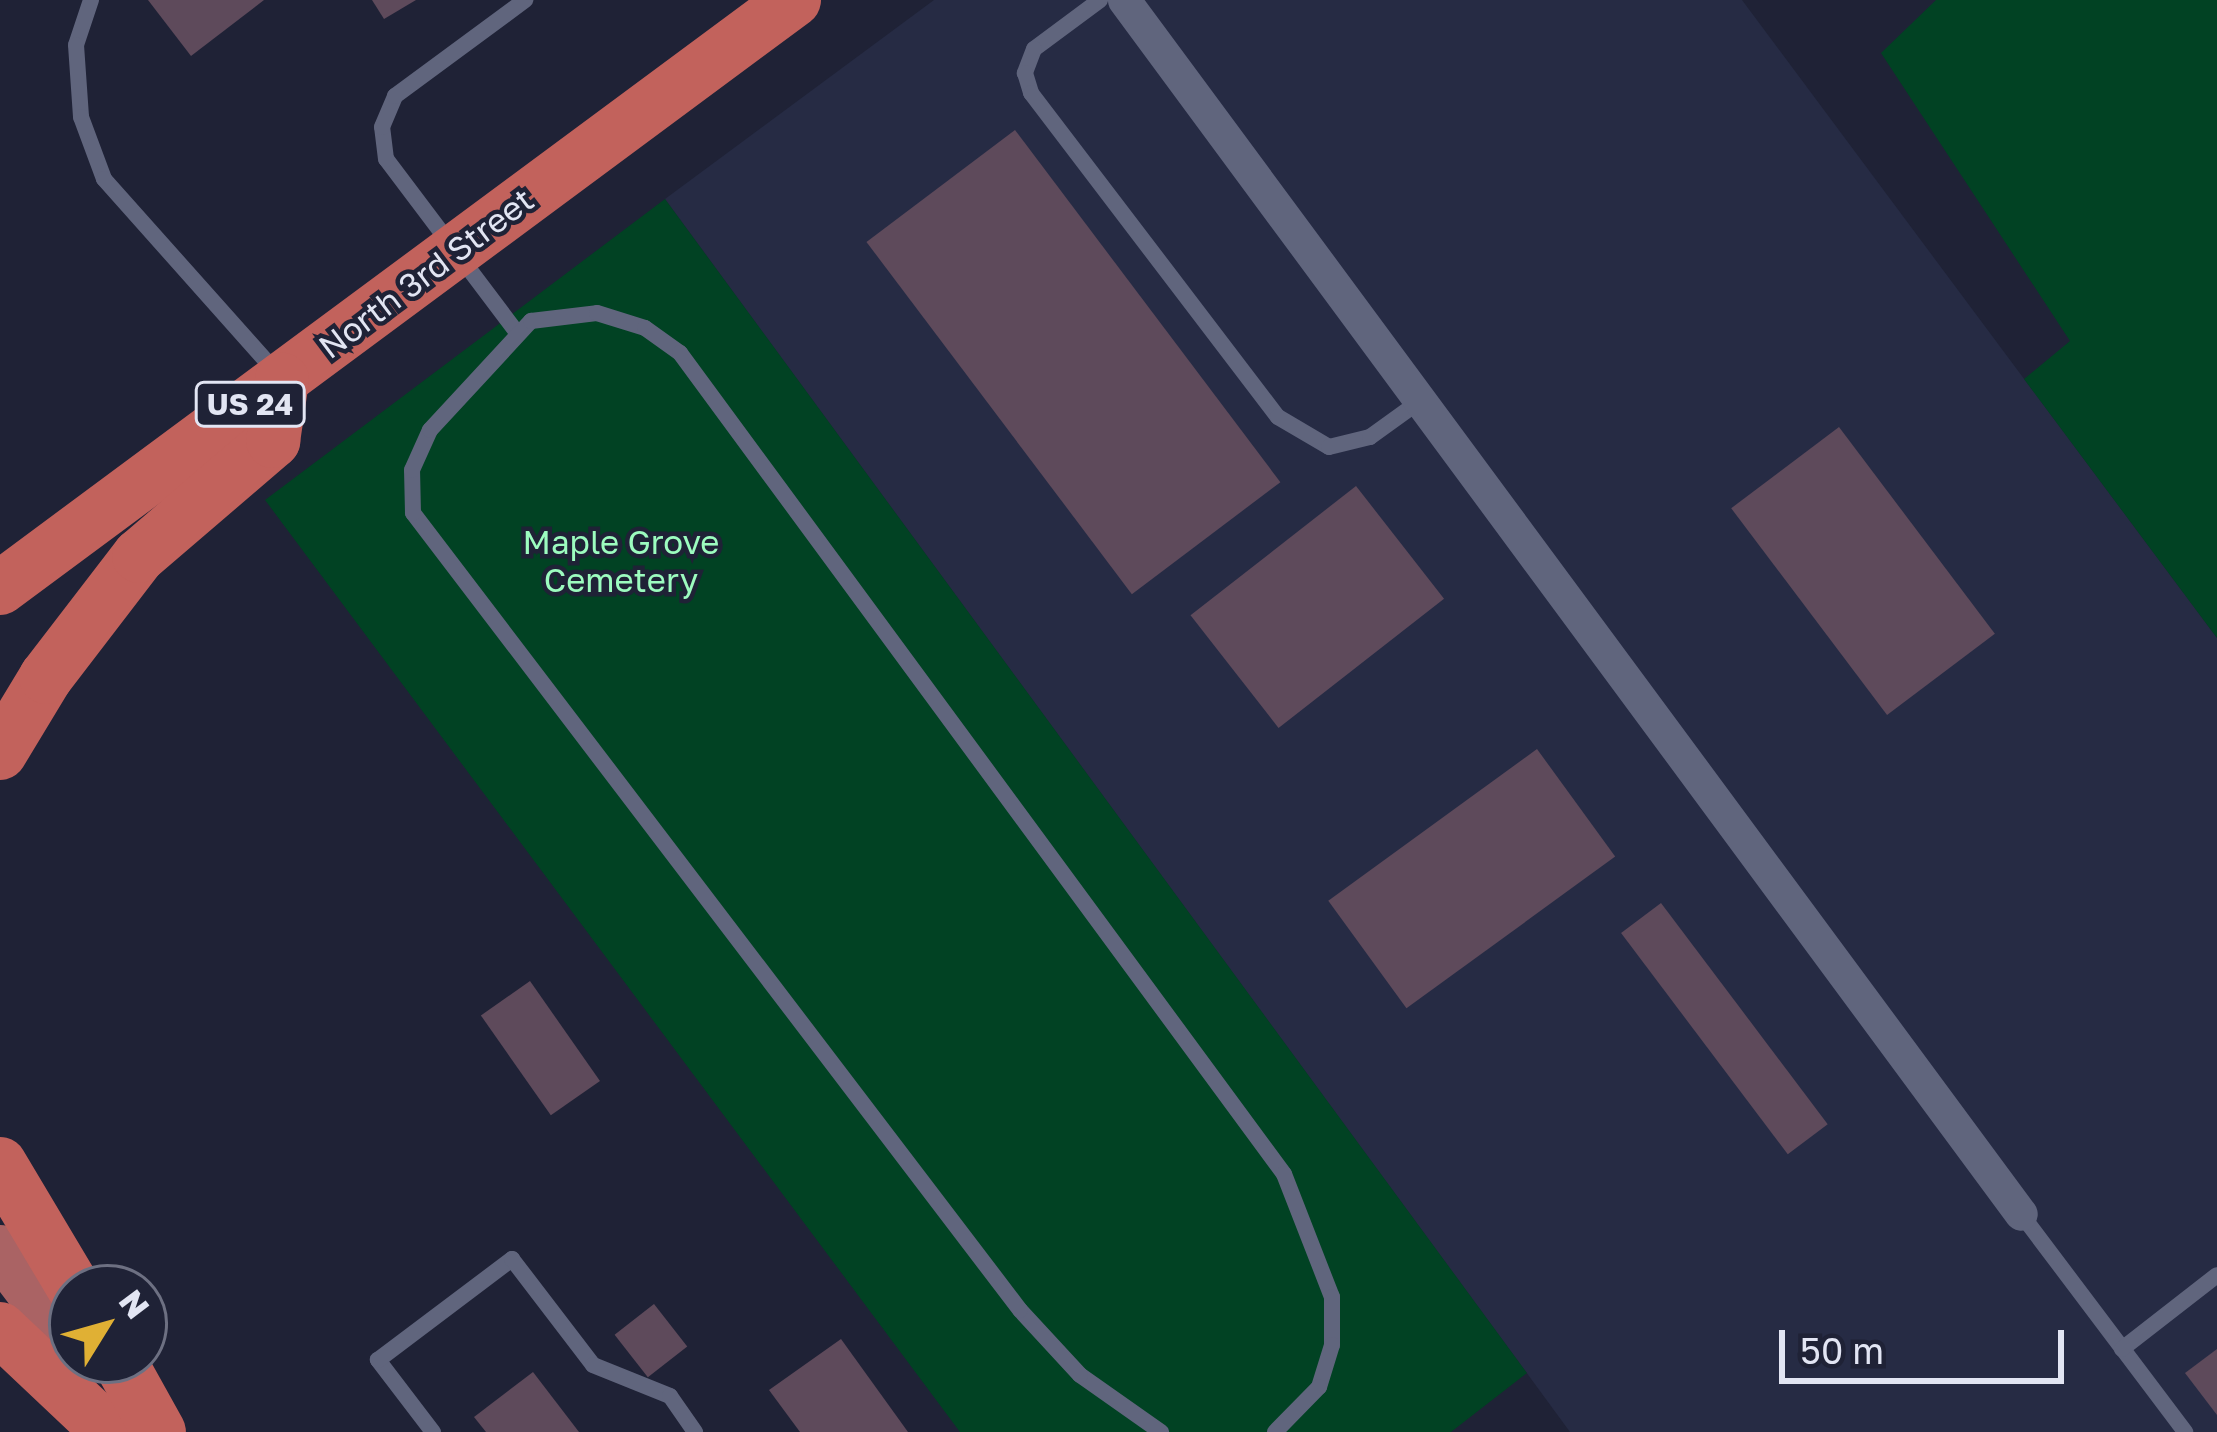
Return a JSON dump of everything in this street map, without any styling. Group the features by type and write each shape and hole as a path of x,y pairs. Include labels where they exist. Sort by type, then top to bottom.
{"highway":[{"name":"North 3rd Street","path":"0,588 794,0"},
{"path":"0,753 46,677 139,556 273,440 283,380"},
{"path":"0,1164 60,1264"},
{"path":"0,1329 109,1432"},
{"path":"132,1384 159,1432"}],"main road":[{"path":"0,1250 48,1313"},
{"path":"102,1384 139,1432"}],"street":[{"path":"1124,0 2021,1214"}],"lane":[{"path":"91,0 76,45 82,117 104,179 283,380"},
{"path":"515,330 386,159 382,127 395,96 525,0"},
{"path":"1100,0 1034,49 1025,73 1031,93 1278,417 1328,447 1370,437 1420,401"},
{"path":"1161,1432 1080,1375 1020,1310 413,513 412,470 430,430 486,375 515,330 531,320 597,313 645,328 680,353 1284,1174 1332,1297 1332,1345 1319,1387 1275,1432"},
{"path":"2021,1214 2185,1432"},
{"path":"433,1432 378,1360 512,1259 593,1365 670,1396 695,1432"},
{"path":"2122,1349 2217,1276"}],"shaded area":[{"path":"934,0 1742,0 2217,638 2217,1432 1570,1432 665,199"}],"green space":[{"path":"1936,0 2217,0 2217,638 2024,379 2070,341 1881,53"},
{"name":"Maple Grove Cemetery","path":"665,199 1527,1373 1451,1432 960,1432 265,500"}],"building":[{"path":"148,0 264,0 191,56"},
{"path":"372,0 416,0 384,19"},
{"path":"1015,130 1280,482 1132,594 866,242"},
{"path":"1839,427 1995,634 1887,715 1731,508"},
{"path":"1356,486 1444,599 1279,728 1191,615"},
{"path":"1537,749 1615,857 1406,1008 1328,901"},
{"path":"1661,903 1828,1124 1788,1154 1621,933"},
{"path":"530,981 600,1081 551,1115 481,1015"},
{"path":"654,1304 687,1347 648,1377 615,1335"},
{"path":"841,1339 908,1432 800,1432 769,1390"},
{"path":"2217,1349 2217,1415 2185,1373"},
{"path":"533,1372 579,1432 486,1432 474,1417"}]}
